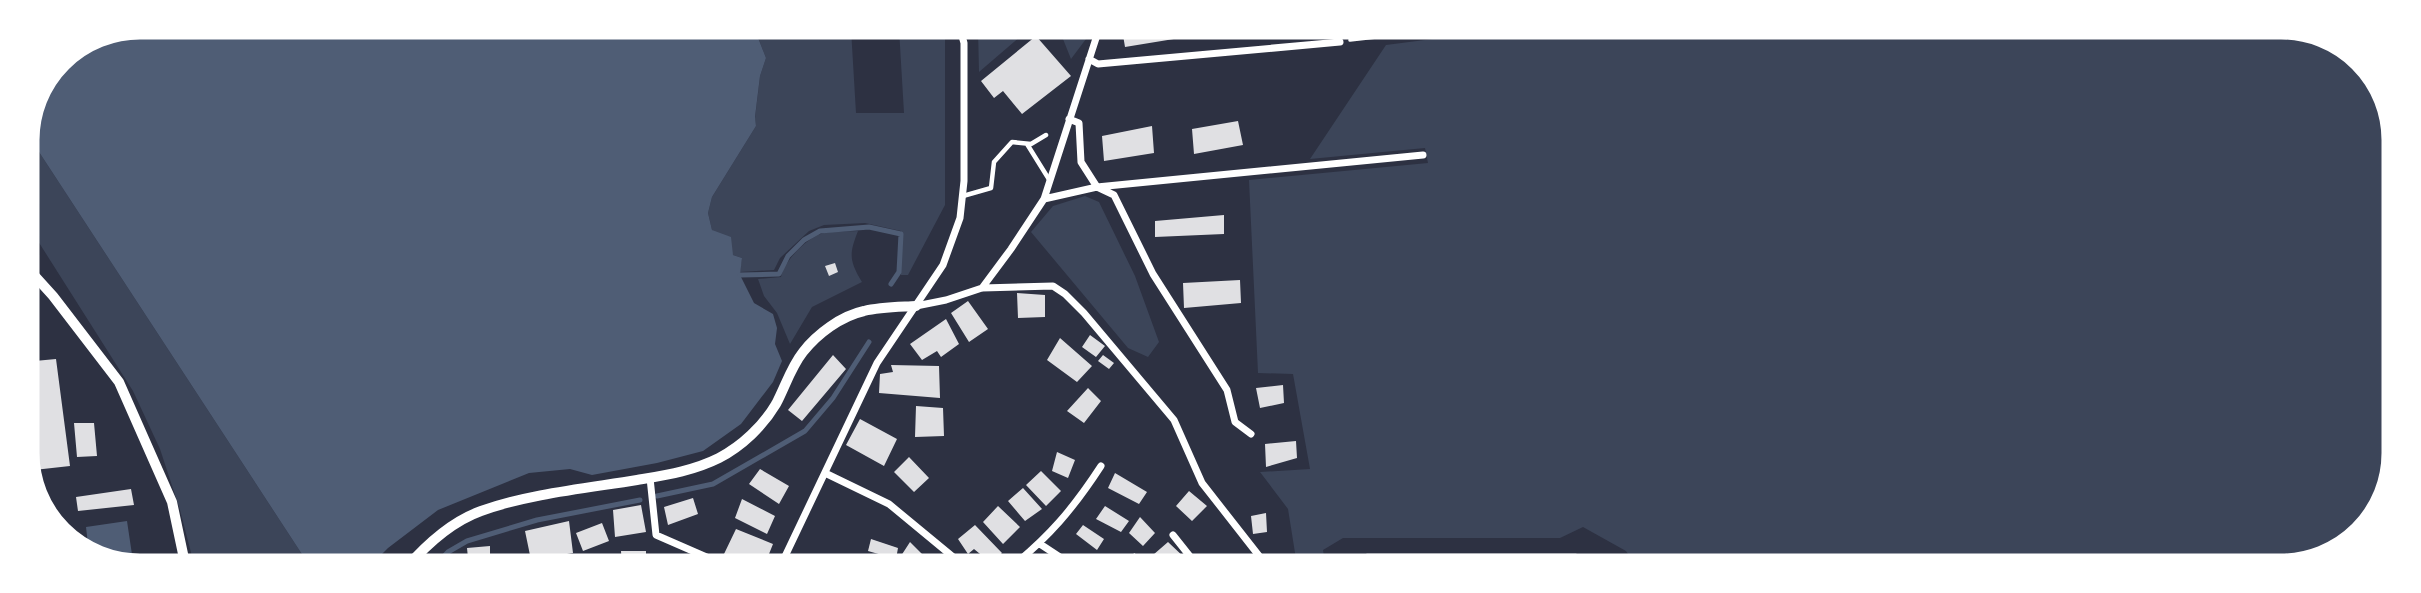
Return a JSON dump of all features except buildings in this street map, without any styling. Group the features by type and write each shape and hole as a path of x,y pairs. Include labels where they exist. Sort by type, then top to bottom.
{"street":[{"path":"784,558 877,363 943,265 960,218 964,43 962,35"},
{"path":"982,288 1044,200 1097,35"},
{"path":"1089,59 1098,64 1340,41"},
{"path":"1069,119 1079,123 1081,162 1097,187 1114,195 1153,274 1227,390 1235,422 1251,434"},
{"path":"1044,200 1097,187 1423,155"},
{"path":"35,276 119,382 173,502 184,558"},
{"path":"416,558 456,524 480,511 551,495 650,478 698,467 722,456 760,426 775,405 802,353 820,335 840,321 863,311 916,306 946,300 982,288 1053,286 1084,313 1174,420 1202,484 1259,558"},
{"path":"1023,558 1040,544 1078,502 1101,466"},
{"path":"825,472 889,504 954,558"},
{"path":"650,478 656,535 709,558"},
{"path":"1173,535 1191,558"},
{"path":"1040,544 1061,558"}],"lane":[{"path":"962,196 991,188 994,162 1012,142 1031,144 1046,135"},
{"path":"1027,143 1050,181"},
{"path":"1363,558 1576,556"}],"path":[{"path":"1340,41 1390,35"}],"shaded area":[{"path":"140,35 757,35 766,58 760,76 756,126 712,197 708,213 712,230 731,237 733,255 742,258 740,275 754,303 773,314 777,328 775,344 782,361 773,382 741,424 703,451 657,463 592,475 570,469 529,473 438,510 378,558 304,558 35,146 39,113 53,81 81,53 119,37"},
{"path":"757,35 851,35 856,113 904,113 899,35 944,35 945,205 908,275 901,275 901,231 865,223 824,225 809,231 780,258 774,270 740,272 742,258 733,255 712,230 708,213 712,197 756,126 760,76 766,58"},
{"path":"978,35 1022,35 979,72"},
{"path":"1061,35 1087,35 1086,39 1071,59"},
{"path":"1463,35 2281,35 2302,37 2321,43 2345,57 2364,76 2372,87 2384,119 2386,453 2384,474 2378,493 2364,517 2334,544 2302,556 2288,558 1631,558 1626,551 1583,527 1560,538 1343,538 1323,550 1324,558 1296,558 1288,509 1260,472 1310,469 1293,374 1258,373 1249,180 1428,163 1425,148 1310,159 1386,45"},
{"path":"35,146 304,558 192,558 160,449 133,391 35,236"},
{"path":"1085,196 1099,202 1135,276 1159,342 1148,357 1128,348 1031,232 1053,206"},
{"path":"858,231 852,257 862,282 812,307 790,344 777,313 764,296 758,279 781,277 795,253 806,242 822,233"},
{"path":"127,521 132,557 119,556 88,544 86,527"}],"waterway":[{"path":"740,275 779,274 788,256 804,240 820,231 869,227 901,234 899,272 891,284"},
{"path":"657,496 713,484 805,431 833,398 869,342"},
{"path":"442,558 467,541 537,520 640,500"}]}
